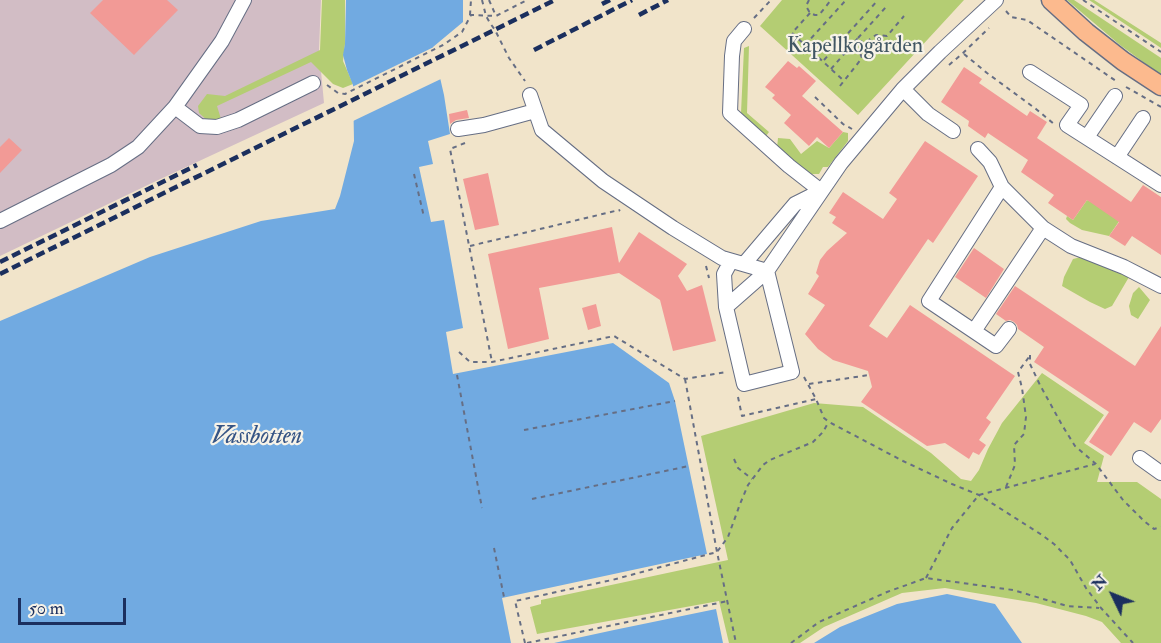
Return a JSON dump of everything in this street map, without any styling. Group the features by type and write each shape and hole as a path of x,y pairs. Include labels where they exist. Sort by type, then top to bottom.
{"main road":[{"path":"1051,0 1086,32 1161,86"}],"street":[{"path":"0,221 111,165 138,147 175,107 222,41 244,0"},
{"path":"726,307 767,271 841,163 903,90 996,0"},
{"path":"744,29 734,41 730,112 789,166 822,191"},
{"path":"1030,72 1080,105 1067,125 1161,185"},
{"path":"175,107 200,126 217,127 238,120 313,83"},
{"path":"903,90 928,114 953,131"},
{"path":"530,95 542,130 603,181 722,258 767,271"},
{"path":"1087,137 1115,96"},
{"path":"458,129 484,125 535,111"},
{"path":"1117,157 1143,118"},
{"path":"978,149 990,162 1002,187 1043,228 1071,246 1124,267 1161,286"},
{"path":"1002,187 929,301 996,346 1009,329"},
{"path":"767,271 792,372 744,384 726,307 724,274 795,204 822,191"},
{"path":"974,331 1043,228"},
{"path":"1140,458 1161,473"}],"path":[{"path":"313,83 323,82 338,93 345,94 443,45 462,32 469,18 471,0"},
{"path":"482,0 486,16 499,35 509,58 527,84 530,95"},
{"path":"489,0 496,16"},
{"path":"469,18 471,15 496,16 527,0"},
{"path":"744,29 771,0"},
{"path":"809,0 806,6 810,13 815,15 819,15 831,0"},
{"path":"805,45 846,0"},
{"path":"823,61 878,0"},
{"path":"996,0 1011,17 1027,20 1113,79 1161,107"},
{"path":"1083,0 1161,52"},
{"path":"831,69 886,7"},
{"path":"810,13 792,33 844,81"},
{"path":"840,86 862,58 860,53 870,39 876,35 887,36 904,16"},
{"path":"963,53 990,26"},
{"path":"858,38 866,45"},
{"path":"951,42 987,74 1036,109 1054,125 1067,125"},
{"path":"484,125 482,138 450,149 492,363"},
{"path":"414,174 424,217"},
{"path":"470,246 619,210 628,216"},
{"path":"706,266 709,278"},
{"path":"459,352 470,362 492,363 614,336 685,379 733,371"},
{"path":"1006,487 1015,465 1014,445 1024,434 1026,417 1018,372 1030,355 1030,364 1075,446 1096,464 1144,521 1154,529 1161,527"},
{"path":"792,372 799,371 809,384 824,418 829,422 903,461 979,495 1054,544 1070,561 1101,608 1133,643"},
{"path":"457,375 483,508"},
{"path":"809,384 869,375"},
{"path":"685,379 736,643"},
{"path":"737,393 742,416 816,399"},
{"path":"524,430 675,401"},
{"path":"728,601 526,643 515,601 612,580 717,552 728,537 752,479 763,465 813,442 829,422"},
{"path":"734,459 738,468 752,479"},
{"path":"926,578 952,528 979,495 1096,464"},
{"path":"532,499 689,466"},
{"path":"494,548 504,597"},
{"path":"791,643 819,622 887,592 926,578 1013,590 1067,606 1101,608"}],"shaded area":[{"path":"0,0 321,0 319,50 324,103 0,256"}],"green space":[{"path":"322,0 345,0 343,61 353,84 343,88 333,84 311,62 217,106 221,119 208,121 199,113 198,106 207,94 225,96 320,50"},
{"name":"Kapellkogården","path":"782,0 964,0 858,115 760,26"},
{"path":"1067,0 1074,0 1161,58 1161,75 1120,45"},
{"path":"1089,0 1094,0 1161,43 1161,48"},
{"path":"749,46 747,113 769,132 766,136 741,113 744,48"},
{"path":"843,132 848,133 848,141 828,167 823,167 819,174 809,174 777,148 778,138 790,139 801,154 817,141 829,148"},
{"path":"1087,200 1122,217 1109,236 1082,230 1066,219 1067,216 1073,220"},
{"path":"1081,257 1129,277 1112,306 1105,309 1062,286 1073,259"},
{"path":"1139,287 1150,300 1138,319 1131,315 1129,306 1133,293"},
{"path":"1042,373 1104,415 1084,443 1104,456 1097,482 1137,482 1161,499 1161,643 1121,643 1102,622 1086,616 1036,603 945,588 902,593 824,627 800,643 729,643 719,601 537,634 530,607 541,604 541,600 728,560 701,436 814,403 863,407 931,453 961,479 971,481 979,470 1002,423"}],"water":[{"name":"Vassbotten","path":"346,0 463,0 463,22 433,47 450,134 428,141 433,164 419,167 431,222 444,220 463,328 446,332 453,374 613,343 669,383 675,401 707,554 502,598 511,643 0,643 0,321 150,257 261,221 335,209 354,141 353,85 343,55"},
{"path":"947,594 995,604 1022,643 814,643 840,627 897,604"},
{"path":"716,609 723,643 554,643 614,630"}],"pier":[{"path":"442,43 437,48 443,78 351,122 350,88"}],"building":[{"path":"103,0 167,0 178,10 134,55 90,13"},
{"path":"788,61 797,68 799,66 816,81 802,96 843,132 829,148 817,137 809,146 784,123 791,115 772,98 775,95 765,87"},
{"path":"964,67 982,79 979,83 1027,116 1030,111 1047,122 1037,138 1131,202 1143,185 1161,197 1161,255 1132,236 1125,246 1109,236 1119,222 1087,200 1073,220 1048,203 1054,195 1021,172 1028,160 988,133 985,138 968,126 969,121 941,102"},
{"path":"467,110 469,118 456,120 450,124 449,114"},
{"path":"9,138 22,150 0,173 0,147"},
{"path":"925,141 978,176 933,243 928,239 869,326 887,338 910,305 1015,376 986,418 991,422 979,440 986,445 979,455 973,452 969,459 945,443 927,446 861,402 872,387 868,371 833,360 818,349 805,334 825,305 808,294 819,276 816,273 820,260 847,233 832,223 836,217 829,213 843,192 883,219 897,199 889,193"},
{"path":"488,173 499,225 475,230 463,179"},
{"path":"612,227 619,263 639,232 687,264 678,276 687,291 702,285 716,341 673,351 660,300 619,273 539,288 549,339 508,349 488,254"},
{"path":"974,248 1004,269 986,298 955,277"},
{"path":"1015,286 1135,366 1161,326 1161,419 1151,433 1134,422 1111,456 1089,442 1109,412 1034,362 1044,347 1018,329 1014,322 1006,321 996,314"},
{"path":"596,304 601,326 588,330 582,308"}],"railway":[{"path":"0,274 555,0"},
{"path":"602,4 610,0"},
{"path":"534,50 632,0"},
{"path":"639,15 668,0"},
{"path":"0,262 197,165"}]}
